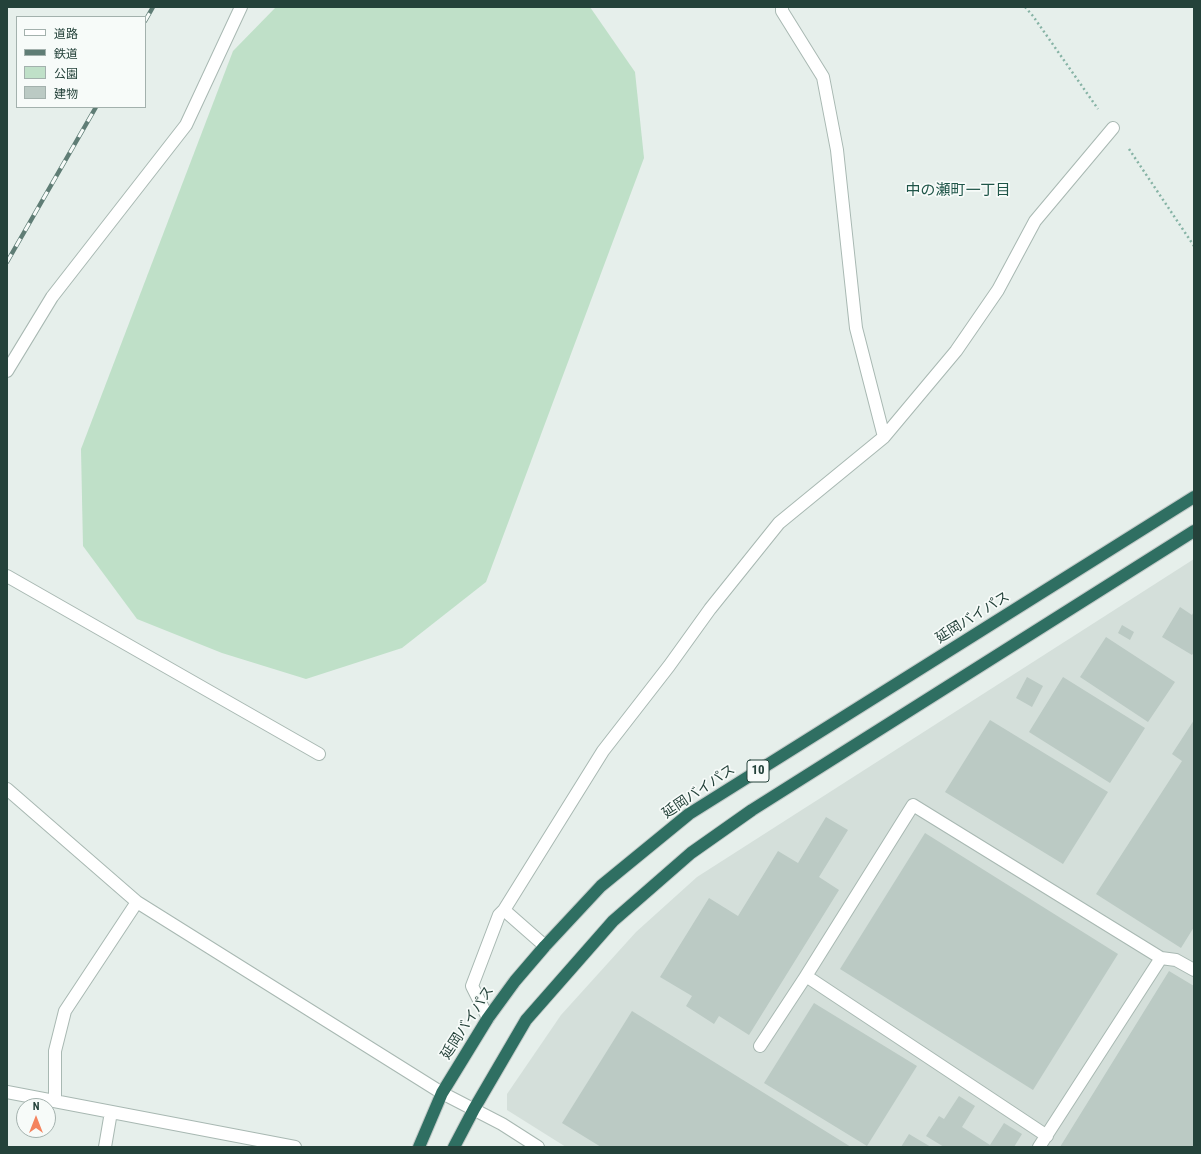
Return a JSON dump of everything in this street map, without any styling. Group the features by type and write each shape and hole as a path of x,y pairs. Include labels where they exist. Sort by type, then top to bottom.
{"highway":[{"name":"延岡バイパス","path":"419,1147 442,1093 488,1018 515,981 545,946 601,886 689,814 1194,497"},
{"name":"10","path":"454,1147 474,1109 526,1020 613,921 691,853 752,810 1194,531"}],"street":[{"path":"7,372 52,297 186,125 241,7"},
{"path":"782,7 782,11 823,77 837,150 856,328 884,437"},
{"path":"488,1018 472,986 500,915 603,751 669,666 710,609 779,523 884,437 956,351 998,290 1035,221 1113,128"},
{"path":"7,576 319,754"},
{"path":"7,788 137,902 442,1093 502,1124 538,1147"},
{"path":"760,1046 806,976 913,805 1161,958 1176,960 1194,970"},
{"path":"55,1098 55,1051 65,1011 137,902"},
{"path":"504,910 545,946"},
{"path":"1039,1147 1161,958"},
{"path":"806,976 1046,1136"},
{"path":"7,1092 39,1098"},
{"path":"56,1101 295,1147"},
{"path":"105,1147 111,1112"}],"path":[{"path":"1025,7 1033,16 1098,108"},
{"path":"1129,149 1194,246"}],"shaded area":[{"path":"1194,559 1194,1147 566,1147 507,1110 507,1094 561,1015 636,932 697,877"}],"green space":[{"path":"276,7 590,7 635,72 644,158 486,582 402,648 306,679 222,653 137,619 83,546 81,449 233,51"}],"building":[{"path":"1180,607 1192,615 1194,611 1194,652 1192,655 1162,637"},
{"path":"1122,625 1134,632 1130,640 1118,633"},
{"path":"1106,637 1175,682 1148,722 1080,677"},
{"path":"1027,677 1043,686 1032,707 1016,698"},
{"path":"1063,677 1145,728 1110,783 1029,732"},
{"path":"990,720 1108,792 1063,864 945,792"},
{"path":"1194,720 1194,927 1181,948 1096,894 1182,761 1172,754"},
{"path":"826,817 848,830 819,877 839,890 749,1035 719,1016 714,1024 686,1006 692,996 660,977 709,898 738,916 778,851 798,863"},
{"path":"925,833 1118,954 1033,1090 840,969"},
{"path":"1169,971 1194,986 1194,1147 1060,1147"},
{"path":"814,1003 917,1066 867,1146 764,1083"},
{"path":"632,1011 851,1147 601,1147 562,1123"},
{"path":"959,1096 975,1106 962,1127 990,1145 1004,1123 1022,1134 1014,1147 944,1147 926,1136 939,1116 944,1119"},
{"path":"909,1134 931,1147 901,1147"}],"railway":[{"path":"146,19 153,7"},
{"path":"7,262 95,108"}],"district":[{"name":"中の瀬町一丁目","path":"958,191"}]}
